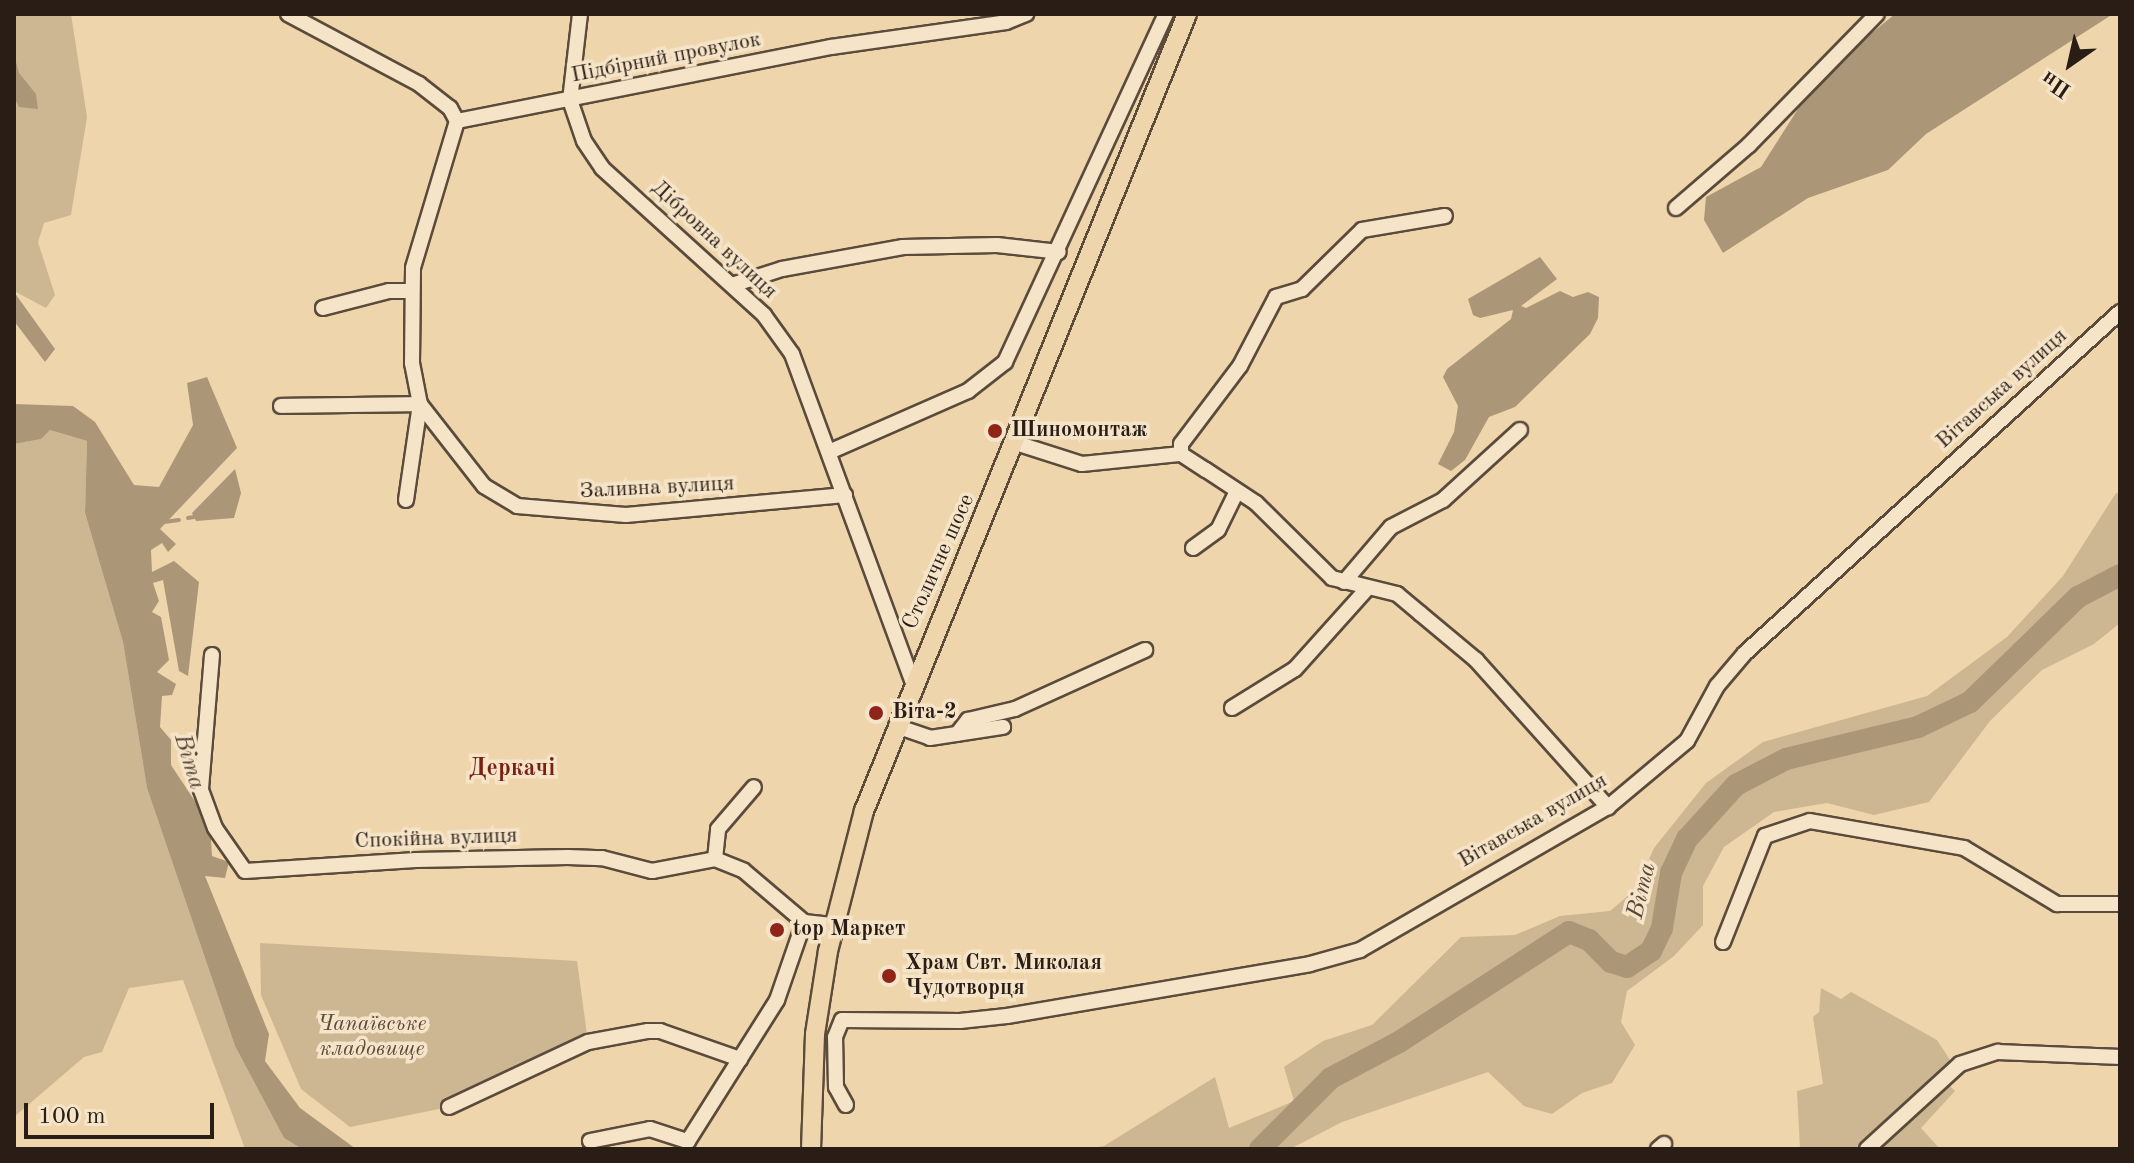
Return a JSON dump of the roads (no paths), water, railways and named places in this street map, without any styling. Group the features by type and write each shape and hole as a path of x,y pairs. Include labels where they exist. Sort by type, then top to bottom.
{"main road":[{"name":"Столичне шосе","path":"811,1149 815,1034 832,925 864,811 913,682 1016,443 1187,14"}],"street":[{"path":"288,14 419,84 450,108 457,121 418,245 410,291 412,363 420,404 406,500"},
{"name":"Дібровна вулиця","path":"580,14 570,100 584,141 602,168 764,315 792,354 913,682"},
{"name":"Підбірний провулок","path":"457,121 831,47 1006,22 1026,14"},
{"path":"829,452 968,391 1005,362 1059,252 1166,14"},
{"path":"1676,208 1749,145 1877,14"},
{"path":"1181,454 1181,444 1240,366 1276,297 1302,289 1362,230 1445,216"},
{"path":"732,285 782,269 903,247 997,245 1059,252"},
{"path":"323,308 389,291 410,291"},
{"name":"Вітавська вулиця","path":"846,1105 836,1087 835,1037 842,1020 960,1021 1007,1016 1310,964 1360,950 1608,807 1687,741 1717,686 1745,653 2120,312"},
{"path":"281,406 420,404"},
{"name":"Заливна вулиця","path":"420,404 484,486 517,506 626,515 845,495"},
{"path":"1344,582 1391,527 1443,500 1520,430"},
{"path":"1016,443 1051,459 1082,464 1181,454 1237,491 1332,578 1366,590 1397,594 1476,660 1608,807"},
{"path":"1193,548 1218,530 1237,491"},
{"path":"1232,708 1295,669 1366,590"},
{"path":"957,734 968,720 1015,709 1145,650"},
{"name":"Спокійна вулиця","path":"212,655 201,790 215,828 245,871 416,860 568,857 602,858 652,871 715,859"},
{"path":"896,726 930,738 1003,727"},
{"path":"754,787 718,829 715,859 744,871 804,922 832,925"},
{"path":"1723,942 1765,836 1810,821 1964,848 2057,904 2120,904"},
{"path":"590,1141 650,1129 688,1141 777,1000 804,922"},
{"path":"449,1107 588,1042 648,1031 660,1031 740,1059"},
{"path":"1867,1149 1960,1064 1998,1052 2120,1057"}],"waterway":[{"path":"188,518 194,517"},
{"path":"164,522 179,520"},
{"name":"Віта","path":"1260,1149 1331,1078 1399,1042 1569,932 1589,940 1611,962 1627,967 1651,951 1662,928 1671,873 1687,839 1736,785 1786,759 1918,727 1970,702 2078,597 2120,575"}],"place":[{"name":"Шиномонтаж","path":"995,431"},
{"name":"Віта-2","path":"876,713"},
{"name":"top Маркет","path":"777,930"},
{"name":"Храм Свт. Миколая Чудотворця","path":"889,976"}],"district":[{"name":"Деркачі","path":"512,770"}],"park label":[{"name":"Чапаївське кладовище","path":"372,1036"}]}
